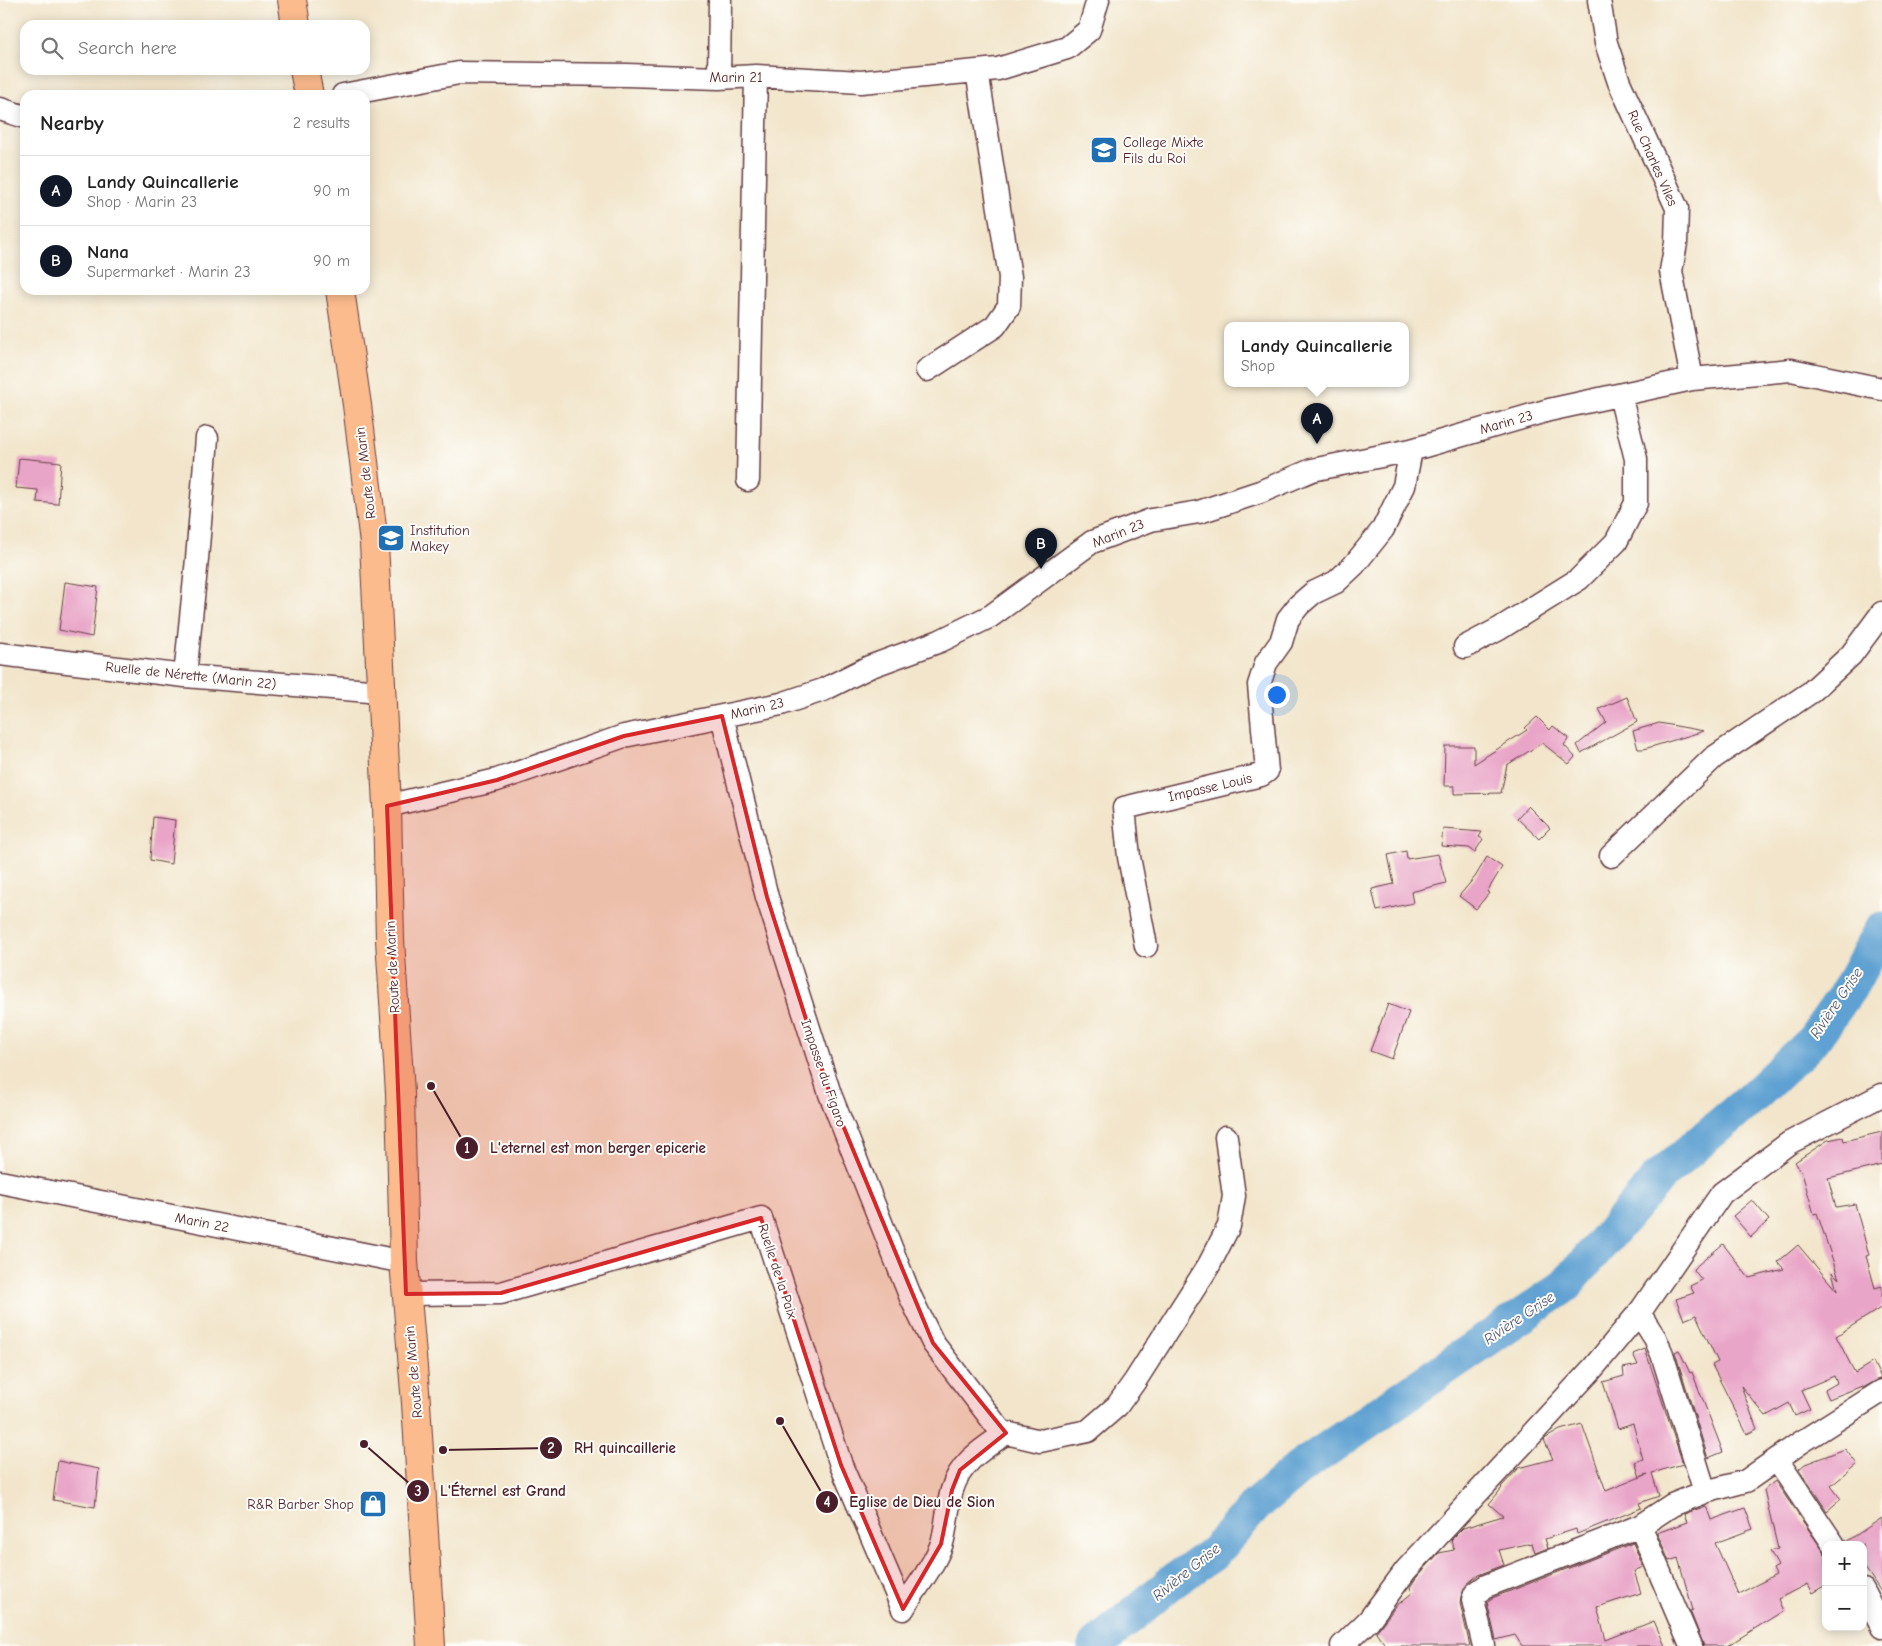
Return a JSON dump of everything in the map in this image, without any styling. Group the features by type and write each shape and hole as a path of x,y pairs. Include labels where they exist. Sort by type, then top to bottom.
{"main road":[{"path":"292,0 295,20"},
{"path":"305,75 307,90"},
{"name":"Route de Marin","path":"341,295 374,543 387,806 390,940 400,1093 404,1262 416,1403 431,1646"}],"street":[{"path":"719,78 720,0"},
{"name":"Marin 21","path":"369,90 459,73 627,74 719,78 756,76 862,82 998,69 1067,48 1089,30 1098,0"},
{"name":"Rue Charles Viles","path":"1599,0 1606,43 1619,82 1676,208 1676,243 1671,270 1692,379"},
{"path":"927,370 995,326 1009,306 1010,277 977,70"},
{"path":"748,480 756,76"},
{"path":"0,109 20,115"},
{"name":"Marin 23","path":"387,806 497,780 624,736 781,704 823,690 869,667 940,640 991,616 1092,542 1151,520 1199,512 1260,492 1312,470 1410,450 1549,410 1692,379 1792,370 1882,389"},
{"path":"1465,647 1499,629 1579,580 1616,542 1636,503 1636,459 1620,394"},
{"path":"185,676 198,559 208,438"},
{"name":"Impasse Louis","path":"1146,946 1129,857 1124,808 1268,772 1259,685 1266,663 1281,642 1288,620 1299,604 1313,593 1336,582 1354,566 1383,528 1404,486 1410,450"},
{"path":"1611,856 1713,758 1811,692 1851,655 1882,613"},
{"name":"Ruelle de Nérette (Marin 22)","path":"0,654 185,676 381,692"},
{"name":"Impasse du Figaro","path":"722,716 767,897 830,1094 911,1298 933,1343 1000,1430 1006,1433"},
{"path":"1342,1646 1369,1620 1406,1570 1594,1368 1639,1313 1722,1193 1789,1143 1882,1095"},
{"path":"1006,1433 1040,1441 1088,1431 1117,1406 1135,1382 1209,1265 1229,1226 1234,1196 1226,1137"},
{"name":"Marin 22","path":"0,1182 404,1262"},
{"name":"Ruelle de la Paix","path":"406,1294 501,1293 761,1218 840,1465 903,1609 941,1544 952,1490 960,1470 970,1459 1006,1433"},
{"path":"1639,1313 1655,1338 1662,1354 1704,1492"},
{"path":"1484,1646 1473,1600 1476,1594 1486,1586 1640,1526 1672,1505 1704,1492 1746,1481 1800,1443 1882,1391"},
{"path":"1777,1460 1831,1541"},
{"path":"1640,1526 1690,1646"},
{"path":"1867,1598 1882,1627"}],"highlighted area":[{"path":"722,716 767,897 830,1094 933,1343 1006,1433 960,1470 952,1490 941,1544 903,1609 841,1465 761,1218 501,1293 406,1294 387,806 497,780 624,736"}],"building":[{"path":"19,458 61,462 58,504 37,502 38,490 16,488"},
{"path":"65,582 98,587 92,637 59,630"},
{"path":"1627,697 1637,722 1581,753 1577,745 1606,722 1599,709"},
{"path":"1537,717 1550,730 1553,726 1569,738 1564,745 1575,757 1569,764 1542,743 1507,765 1501,793 1454,794 1454,786 1444,786 1445,746 1474,746 1474,764 1527,730 1525,728"},
{"path":"1659,723 1704,731 1644,749 1638,749 1633,731"},
{"path":"1528,806 1550,828 1539,839 1517,818"},
{"path":"153,817 175,820 171,864 150,860"},
{"path":"1443,829 1482,832 1479,837 1483,839 1475,852 1469,848 1441,846"},
{"path":"1406,851 1407,859 1438,854 1446,883 1411,892 1413,903 1377,911 1372,889 1394,884 1388,855"},
{"path":"1487,857 1502,867 1487,892 1489,893 1476,909 1459,896 1475,877"},
{"path":"1388,1004 1409,1012 1392,1059 1370,1051"},
{"path":"1882,1132 1882,1165 1828,1178 1836,1207 1855,1204 1869,1255 1866,1256 1875,1288 1882,1286 1882,1307 1836,1336 1855,1373 1873,1362 1881,1378 1863,1388 1862,1386 1829,1399 1825,1390 1837,1383 1834,1376 1801,1390 1810,1409 1795,1416 1789,1403 1766,1416 1741,1386 1757,1429 1747,1434 1712,1365 1718,1362 1696,1315 1684,1320 1676,1299 1694,1293 1690,1286 1702,1280 1693,1269 1723,1244 1749,1278 1784,1269 1778,1262 1798,1245 1837,1291 1832,1272 1839,1279 1817,1213 1814,1214 1802,1173 1795,1162 1828,1140 1843,1137 1844,1141"},
{"path":"1752,1200 1769,1220 1751,1237 1733,1216"},
{"path":"1645,1349 1683,1464 1652,1473 1659,1496 1639,1503 1641,1508 1577,1534 1576,1529 1545,1539 1548,1548 1535,1553 1532,1543 1499,1550 1504,1565 1478,1575 1467,1584 1461,1596 1460,1603 1470,1646 1386,1646 1376,1632 1396,1606 1412,1593 1410,1587 1416,1578 1439,1553 1454,1550 1451,1540 1463,1528 1503,1516 1489,1504 1501,1487 1519,1468 1553,1459 1544,1440 1546,1438 1560,1430 1582,1424 1606,1491 1648,1474 1640,1477 1635,1462 1643,1459 1633,1424 1618,1429 1603,1382 1624,1376 1623,1368 1638,1365 1633,1354"},
{"path":"1679,1350 1690,1373 1692,1372 1723,1452 1708,1458 1675,1352"},
{"path":"1845,1449 1857,1464 1831,1486 1841,1499 1827,1511 1799,1469 1805,1464"},
{"path":"58,1461 99,1469 95,1507 53,1500"},
{"path":"1775,1481 1822,1549 1822,1587 1812,1593 1807,1584 1778,1599 1783,1611 1727,1646 1704,1646 1690,1611 1693,1610 1678,1558 1669,1561 1657,1533 1687,1522 1684,1514 1706,1506 1711,1520 1745,1508 1753,1529 1715,1543 1738,1594 1776,1575 1773,1569 1778,1566 1770,1551 1778,1549 1764,1490"},
{"path":"1882,1518 1882,1593 1867,1571 1867,1541 1848,1541"},
{"path":"1633,1543 1643,1567 1634,1571 1641,1593 1597,1607 1606,1640 1654,1621 1665,1646 1522,1646 1515,1635 1496,1640 1487,1602 1492,1598"}],"waterway":[{"name":"Rivière Grise","path":"1095,1646 1172,1582 1214,1553 1255,1506 1298,1469 1565,1286 1661,1175 1755,1095 1813,1040 1849,989 1882,929"}],"place":[{"name":"College Mixte Fils du Roi","path":"1104,150"},
{"name":"Landy Quincallerie","path":"1317,444"},
{"name":"Institution Makey","path":"391,538"},
{"name":"Nana","path":"1041,569"},
{"name":"L'eternel est mon berger epicerie","path":"431,1086"},
{"name":"Eglise de Dieu de Sion","path":"780,1421"},
{"name":"L'Éternel est Grand","path":"364,1444"},
{"name":"RH quincaillerie","path":"443,1450"},
{"name":"R&R Barber Shop","path":"373,1504"}]}
